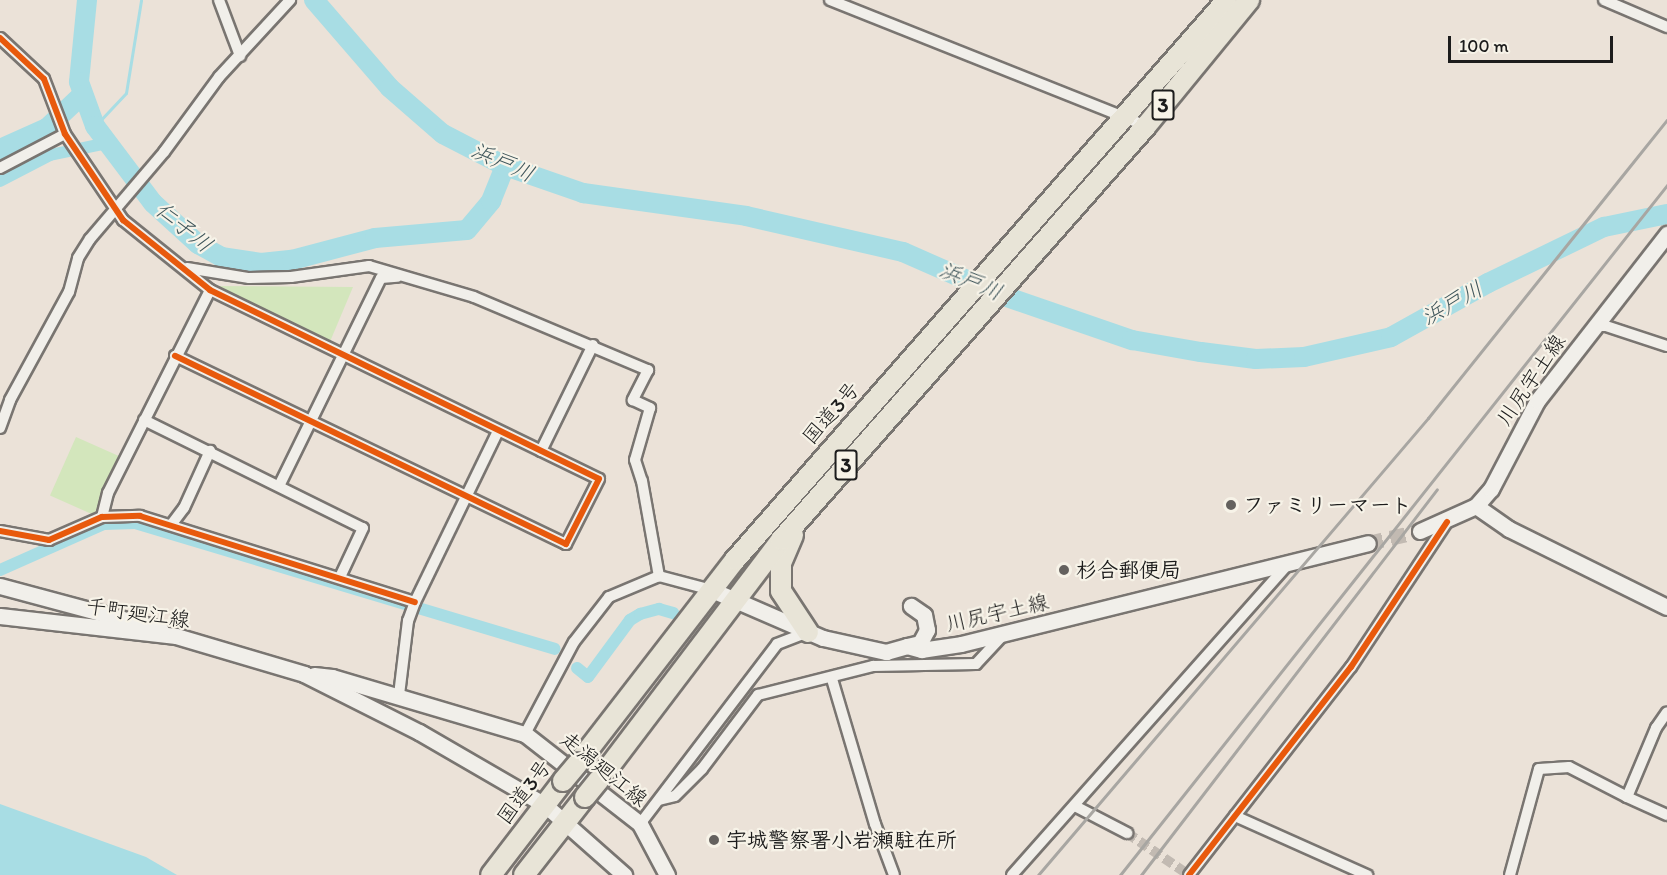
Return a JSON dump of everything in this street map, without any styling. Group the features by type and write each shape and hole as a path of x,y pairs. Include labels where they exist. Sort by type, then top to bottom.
{"highway":[{"name":"国道3号","path":"491,875 712,590 1050,197 1227,0"},
{"name":"3","path":"524,875 599,780 731,601 963,331 1146,126 1250,0"},
{"path":"808,632 785,603 781,580 789,542 810,507"}],"main road":[{"name":"川尻宇土線","path":"1420,531 1447,522 1476,506 1491,489 1537,401 1667,234"},
{"path":"1476,506 1509,529 1667,607"},
{"name":"川尻宇土線","path":"712,590 731,601 808,632 886,652 907,646 921,650 1004,633 1368,543"},
{"path":"0,586 139,621 176,636"},
{"path":"907,646 920,643 927,630 924,615 910,606"},
{"name":"千町廻江線","path":"0,616 176,636 303,674 420,732 541,810"},
{"name":"千町廻江線","path":"303,674 332,677 399,695 525,734"},
{"name":"走潟廻江線","path":"525,734 640,824 667,875"},
{"path":"541,810 624,875"}],"street":[{"path":"219,0 240,56"},
{"path":"0,428 10,400 69,292 78,258 90,239 164,152 219,77 290,0"},
{"path":"1604,0 1667,27"},
{"path":"836,1 1146,126"},
{"path":"0,38 44,79 65,134 116,211 148,243 184,267 210,290 599,478 566,544 175,356"},
{"path":"0,168 65,134"},
{"path":"184,267 249,278 291,277 369,266 474,297 648,370 633,400 650,408 635,460 642,481 659,576"},
{"path":"280,484 381,278 404,277"},
{"path":"102,517 101,506 210,290"},
{"path":"1597,321 1667,346"},
{"path":"541,451 593,345"},
{"path":"144,420 280,484 363,528 340,577"},
{"path":"399,695 408,621 415,602 498,431"},
{"path":"171,525 184,508 210,451"},
{"path":"0,531 49,540 102,517 140,516 415,602"},
{"path":"1189,875 1351,667 1447,522"},
{"path":"1012,875 1289,563"},
{"path":"525,734 574,642 598,607 609,597 659,576 712,590"},
{"path":"640,824 777,644 808,632"},
{"path":"659,800 675,796 702,769 758,695 832,679 873,666 976,664 1004,633"},
{"path":"832,679 875,824 894,875"},
{"path":"1627,797 1656,728 1667,712"},
{"path":"1510,875 1539,769 1569,767 1667,815"},
{"path":"1075,806 1126,833"},
{"path":"1235,816 1367,875"}],"green space":[{"path":"209,286 353,287 329,344"},
{"path":"76,437 120,457 94,515 50,495"}],"water":[{"path":"0,804 146,857 177,875 0,875"}],"waterway":[{"name":"仁子川","path":"87,0 79,82 95,126 153,203 198,244 221,257 261,263 292,260 375,238 467,230 491,201 505,166"},
{"path":"95,126 126,93 141,0"},
{"name":"浜戸川","path":"314,0 390,88 443,134 505,166 583,193 746,216 903,252 1001,295 1132,340 1201,352 1256,359 1304,357 1391,337 1488,283 1604,227 1667,214"},
{"path":"0,149 47,128 82,95"},
{"path":"0,181 50,155 107,143"},
{"path":"0,570 104,524 135,523 554,649"},
{"path":"577,668 588,677 630,620 640,614 659,609 673,613"}],"tunnel":[{"path":"1368,543 1420,531"},
{"path":"1127,833 1189,875"}],"railway":[{"path":"1038,875 1428,418 1667,120"},
{"path":"1120,875 1667,185"},
{"path":"1141,875 1437,489"}],"cycle path":[{"path":"0,38 44,79 65,134 123,220 210,290 599,479 566,544 175,356"},
{"path":"0,531 49,540 102,517 140,516 415,602"},
{"path":"1189,875 1351,667 1447,522"}],"place":[{"name":"ファミリーマート","path":"1231,505"},
{"name":"杉合郵便局","path":"1064,570"},
{"name":"宇城警察署小岩瀬駐在所","path":"714,840"}]}
